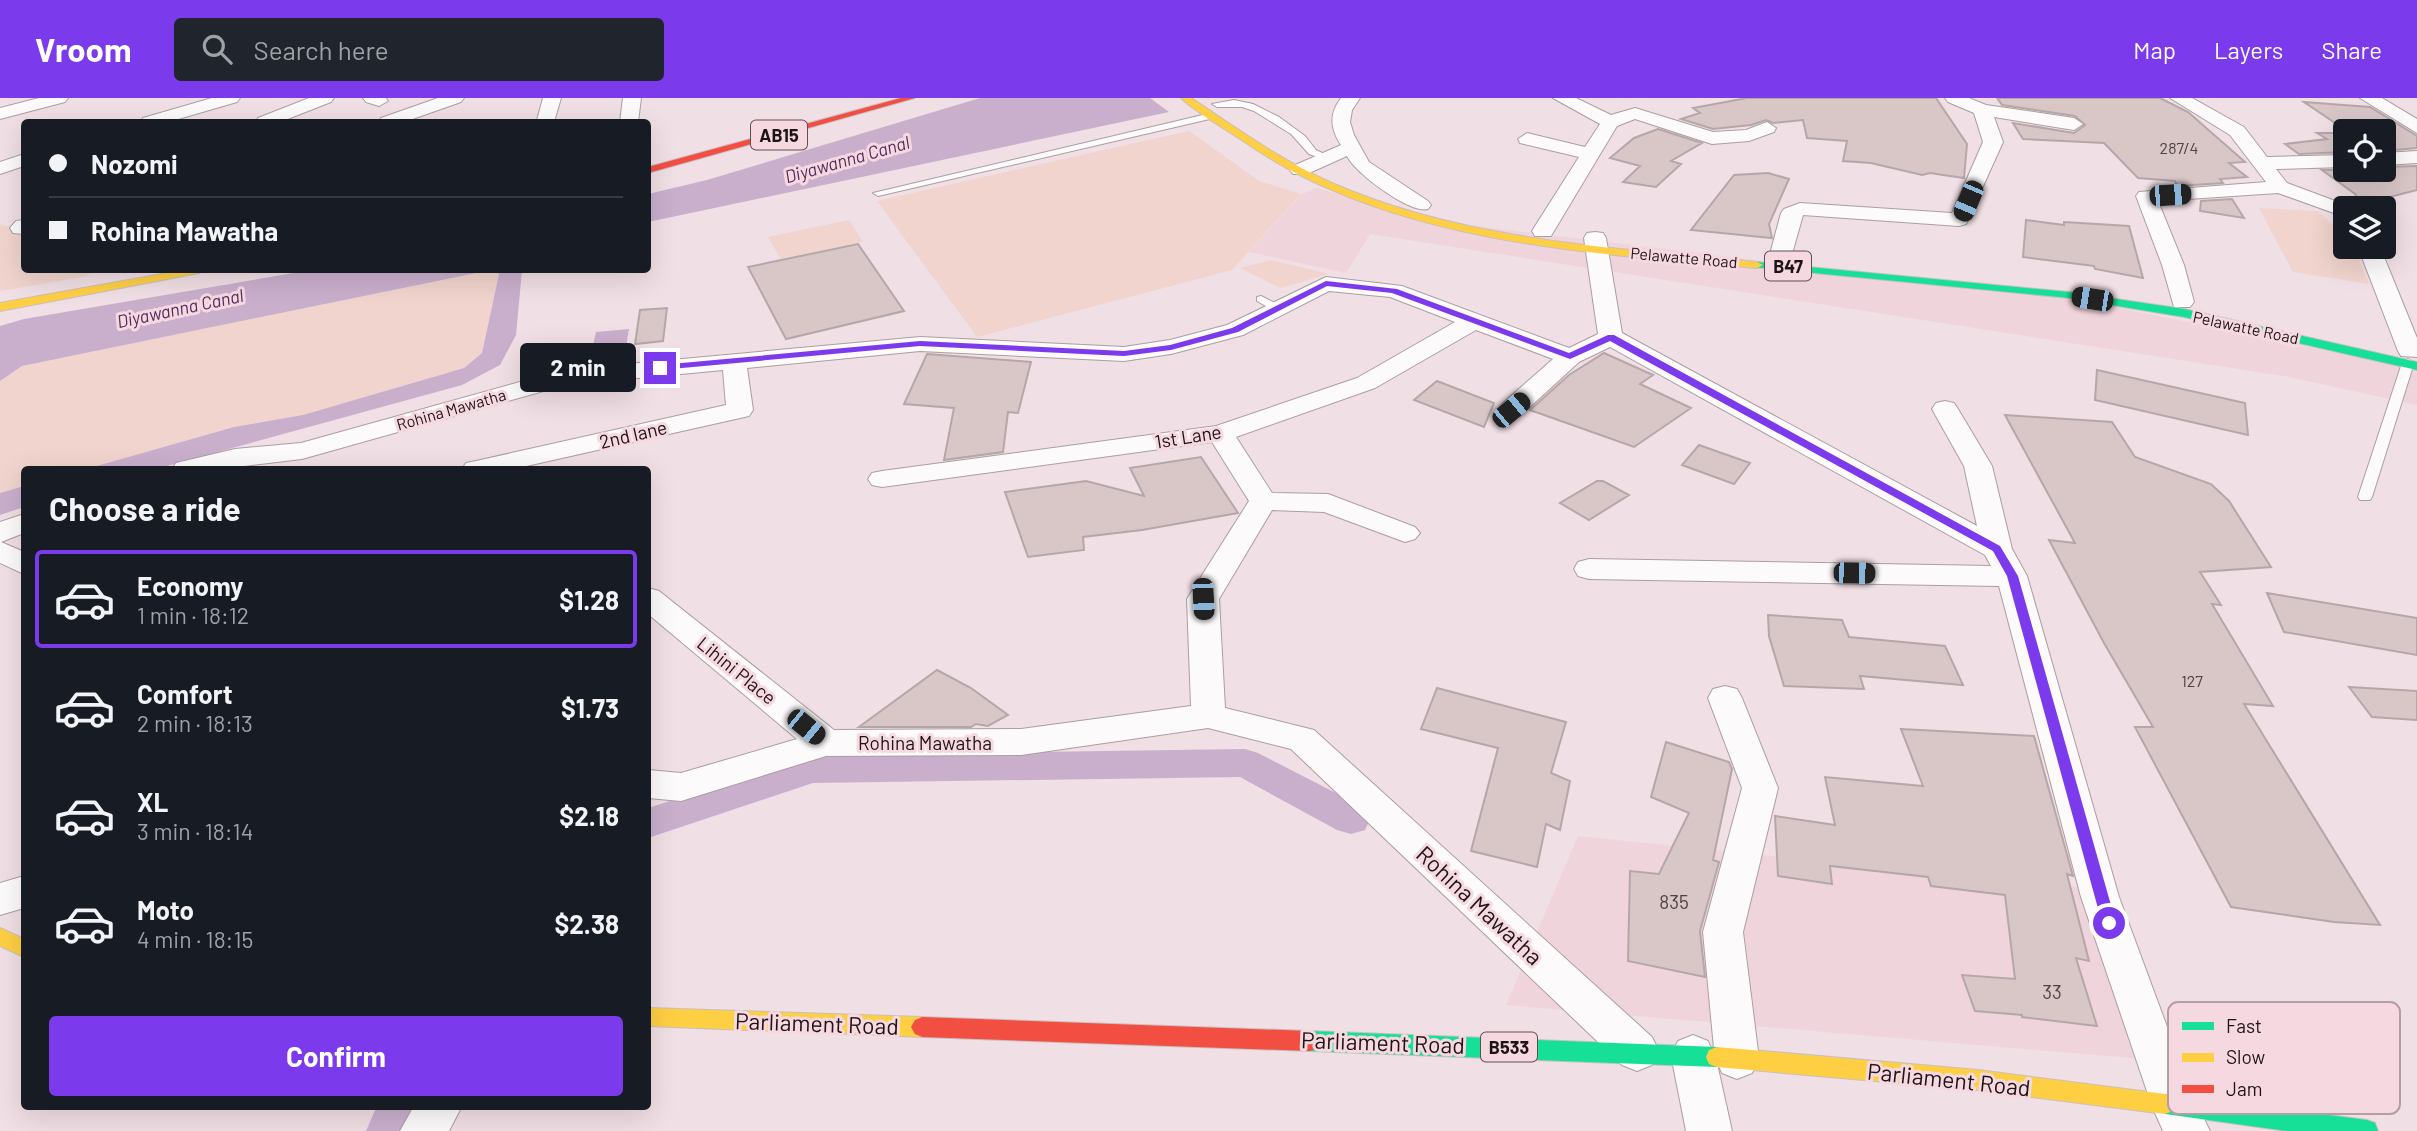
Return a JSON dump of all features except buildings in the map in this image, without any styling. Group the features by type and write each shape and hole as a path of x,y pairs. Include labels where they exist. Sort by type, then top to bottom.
{"main road":[{"name":"AB15","path":"651,169 911,98"},
{"name":"Pelawatte Road","path":"1185,98 1212,106 1343,179 1421,205 1596,244"},
{"name":"Pelawatte Road","path":"1308,161 1330,186 1420,217 1464,228 1596,244 2065,283 2182,302 2413,358"},
{"name":"Pelawatte Road","path":"1782,260 2069,295 2184,313 2413,358"},
{"path":"0,298 180,273"},
{"path":"0,307 159,276"},
{"path":"0,936 21,947"},
{"name":"Parliament Road","path":"651,1017 1637,1051 1978,1080 2180,1118 2367,1131"}],"street":[{"path":"0,114 59,98"},
{"path":"160,119 231,98"},
{"path":"272,119 325,98"},
{"path":"396,119 455,98"},
{"path":"546,119 552,98"},
{"path":"629,119 632,98"},
{"path":"1351,98 1340,118 1343,136 1362,166 1421,205"},
{"path":"1562,98 1610,122"},
{"path":"1954,98 1982,110 2074,124"},
{"path":"2179,98 2238,131 2280,187"},
{"path":"2369,98 2417,127"},
{"path":"1782,260 1791,213 1800,209 1959,220 1993,142 1982,110"},
{"path":"1543,231 1610,122 1635,114 1712,138 1749,135 1767,128"},
{"path":"1527,139 1590,155"},
{"path":"1308,161 1352,148"},
{"path":"2396,158 2417,157"},
{"path":"0,168 21,161"},
{"path":"2262,163 2333,161"},
{"path":"2182,302 2173,265 2146,196 2280,187 2333,207"},
{"path":"1596,244 1611,337"},
{"path":"2374,259 2413,358"},
{"name":"Rohina Mawatha","path":"198,466 235,457 302,451 563,378 920,344 1124,354 1171,347 1235,330 1269,304 1326,284 1394,291 1570,357"},
{"name":"1st Lane","path":"882,479 1220,433 1366,383 1474,322"},
{"path":"1511,410 1546,382 1570,357 1611,337"},
{"path":"1611,337 2004,562"},
{"name":"2nd lane","path":"493,466 740,410 734,360"},
{"path":"1945,409 1978,466 2100,897 2168,1085"},
{"path":"1220,433 1263,501"},
{"path":"1263,501 1328,503 1405,533"},
{"path":"1208,716 1203,599 1263,501"},
{"path":"0,533 21,524"},
{"path":"0,551 21,562"},
{"path":"1589,569 2004,562"},
{"name":"Lihini Place","path":"651,600 826,743"},
{"path":"1726,698 1760,788 1723,932 1737,1059"},
{"name":"Rohina Mawatha","path":"651,784 681,787 826,743 1021,741 1208,716 1301,739 1637,1051"},
{"path":"0,899 21,893"},
{"path":"1693,1055 1709,1131"},
{"path":"423,1131 437,1110"}],"lane":[{"path":"878,193 1212,106"},
{"path":"2365,497 2413,358"}],"shaded area":[{"path":"1189,131 1259,181 1301,194 1232,270 977,337 877,201"},
{"path":"1318,188 1417,219 2070,298 2417,369 2417,405 2289,377 1370,234 1346,273 1249,252 1302,194"},
{"path":"2259,208 2317,211 2333,224 2333,259 2359,259 2369,284 2293,272"},
{"path":"849,220 863,242 781,259 768,237"},
{"path":"0,224 21,232 21,273 93,273 83,277 0,291"},
{"path":"1271,260 1329,274 1280,288 1240,268"},
{"path":"476,273 499,274 482,353 464,368 303,415 234,427 97,466 21,466 21,487 0,493 0,381 22,366"},
{"path":"1578,836 2085,888 2143,1059 1506,1005"}],"water":[{"name":"Diyawanna Canal","path":"980,98 1150,98 1169,112 651,221 651,193 707,180"},
{"name":"Diyawanna Canal","path":"293,273 476,273 22,366 0,381 0,326 24,319"},
{"path":"497,273 522,273 516,335 500,365 462,385 167,466 97,466 234,427 303,415 464,368 482,353 499,274"},
{"path":"629,329 624,359 589,363 596,332"},
{"path":"21,487 21,508 0,515 0,493"}],"waterway":[{"path":"651,822 812,769 1245,763 1351,819"},
{"path":"390,1131 399,1110"}],"traffic: fast":[{"path":"1757,265 2069,295 2184,313 2417,366"},
{"path":"1310,1041 1717,1057"},
{"path":"2240,1114 2367,1131"}],"traffic: slow":[{"path":"1185,98 1311,177 1381,205 1433,220 1540,242 1757,265"},
{"path":"0,307 183,273"},
{"path":"0,936 21,947"},
{"path":"651,1017 922,1027"},
{"path":"1717,1057 1978,1080 2165,1104"}],"traffic: jam":[{"path":"651,169 911,98"},
{"path":"922,1027 1310,1041"}],"route":[{"path":"660,368 920,344 1124,354 1171,347 1235,330 1326,284 1394,291 1570,357 1611,337 1997,549 2012,576 2109,923"}]}
